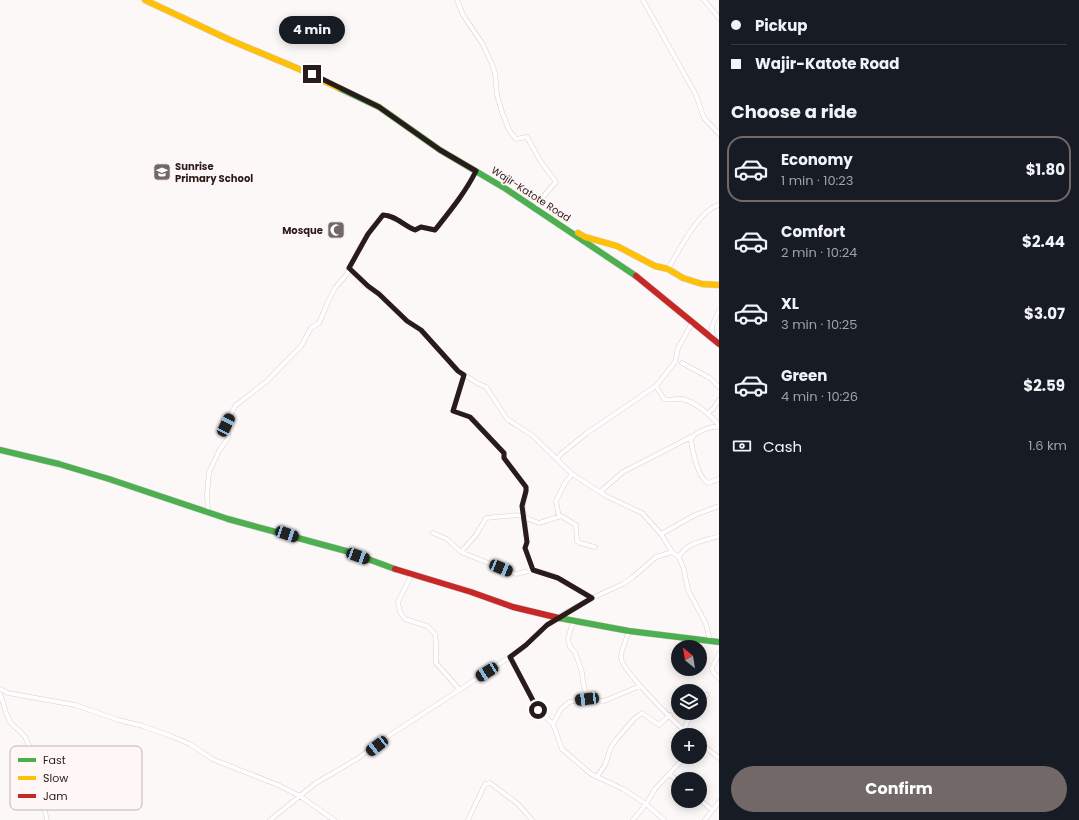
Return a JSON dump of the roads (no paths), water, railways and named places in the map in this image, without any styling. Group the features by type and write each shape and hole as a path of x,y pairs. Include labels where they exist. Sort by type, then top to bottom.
{"street":[{"name":"Wajir-Katote Road","path":"145,0 230,40 299,69 379,107 440,150 506,189 638,277 692,323 717,342"},
{"path":"457,0 463,15 482,44 492,64 495,73 497,95 509,130 516,139 527,137 541,162 556,182 535,208"},
{"path":"643,0 696,95 704,118 719,134"},
{"path":"704,0 719,18"},
{"path":"208,512 207,495 209,472 219,451 228,438 226,425 235,406 267,381 301,346 312,328 319,323 335,288 347,274 368,234 383,215 393,217 415,230 421,227 435,230 450,213 476,171"},
{"path":"668,269 688,234 708,211 719,205"},
{"path":"557,223 585,237 617,246 655,266 668,269 683,278 702,284 719,285"},
{"path":"349,268 407,321 421,330 458,371 486,387 507,419 533,436 572,474 600,492 642,513 660,534 672,552 679,557 684,570 688,590 706,624 710,641"},
{"path":"717,342 712,333 712,328 719,311"},
{"path":"557,459 587,433 656,386 675,362 678,348 692,323"},
{"path":"682,362 710,378 719,387"},
{"path":"464,375 453,411 470,417 504,453 504,458 526,487 522,506 527,542 525,548 533,570"},
{"path":"656,386 664,399 683,399 708,413 719,426"},
{"path":"708,413 713,409 719,400"},
{"path":"600,492 623,472 711,427 719,426"},
{"path":"693,436 691,439 692,446 703,480 708,483 719,479"},
{"path":"0,450 66,466 228,519 346,551 513,607 629,631 719,642"},
{"path":"559,517 556,501 565,483 572,474"},
{"path":"660,534 695,515 719,506"},
{"path":"461,552 476,535 486,518 514,515 523,516 539,523 561,516 576,525 576,538 580,543 595,547"},
{"path":"433,533 447,539 461,552 516,574 533,570 558,578 592,598"},
{"path":"679,557 681,553 695,543 719,536"},
{"path":"270,820 316,783 357,760 384,739 510,657 558,617 592,598 623,584 656,557 672,552"},
{"path":"412,574 398,602 400,612 405,619 427,626 435,634 436,663 460,690"},
{"path":"575,620 568,639 570,647 575,652 582,672 582,682 587,699"},
{"path":"629,631 621,658 623,664 640,686 682,728"},
{"path":"719,654 712,668 713,672 719,678"},
{"path":"510,657 538,710 553,724 562,749 590,774 623,789 646,804 664,820"},
{"path":"553,724 559,712 565,705 572,701 587,699 604,701 640,686"},
{"path":"0,690 8,693 75,705 119,720 143,726 190,744 212,759 267,780 300,796 334,820"},
{"path":"0,694 11,722 22,733 28,746"},
{"path":"597,777 605,765 611,747 634,719 642,713 659,725 670,715"},
{"path":"707,749 719,758"},
{"path":"633,820 646,804 652,792 679,764"},
{"path":"468,820 485,784 490,783 518,804 532,820"},
{"path":"705,820 719,802"},
{"path":"707,806 712,810"},
{"path":"44,810 47,820"}],"place":[{"name":"Sunrise Primary School","path":"162,172"},
{"name":"Mosque","path":"336,230"}]}
